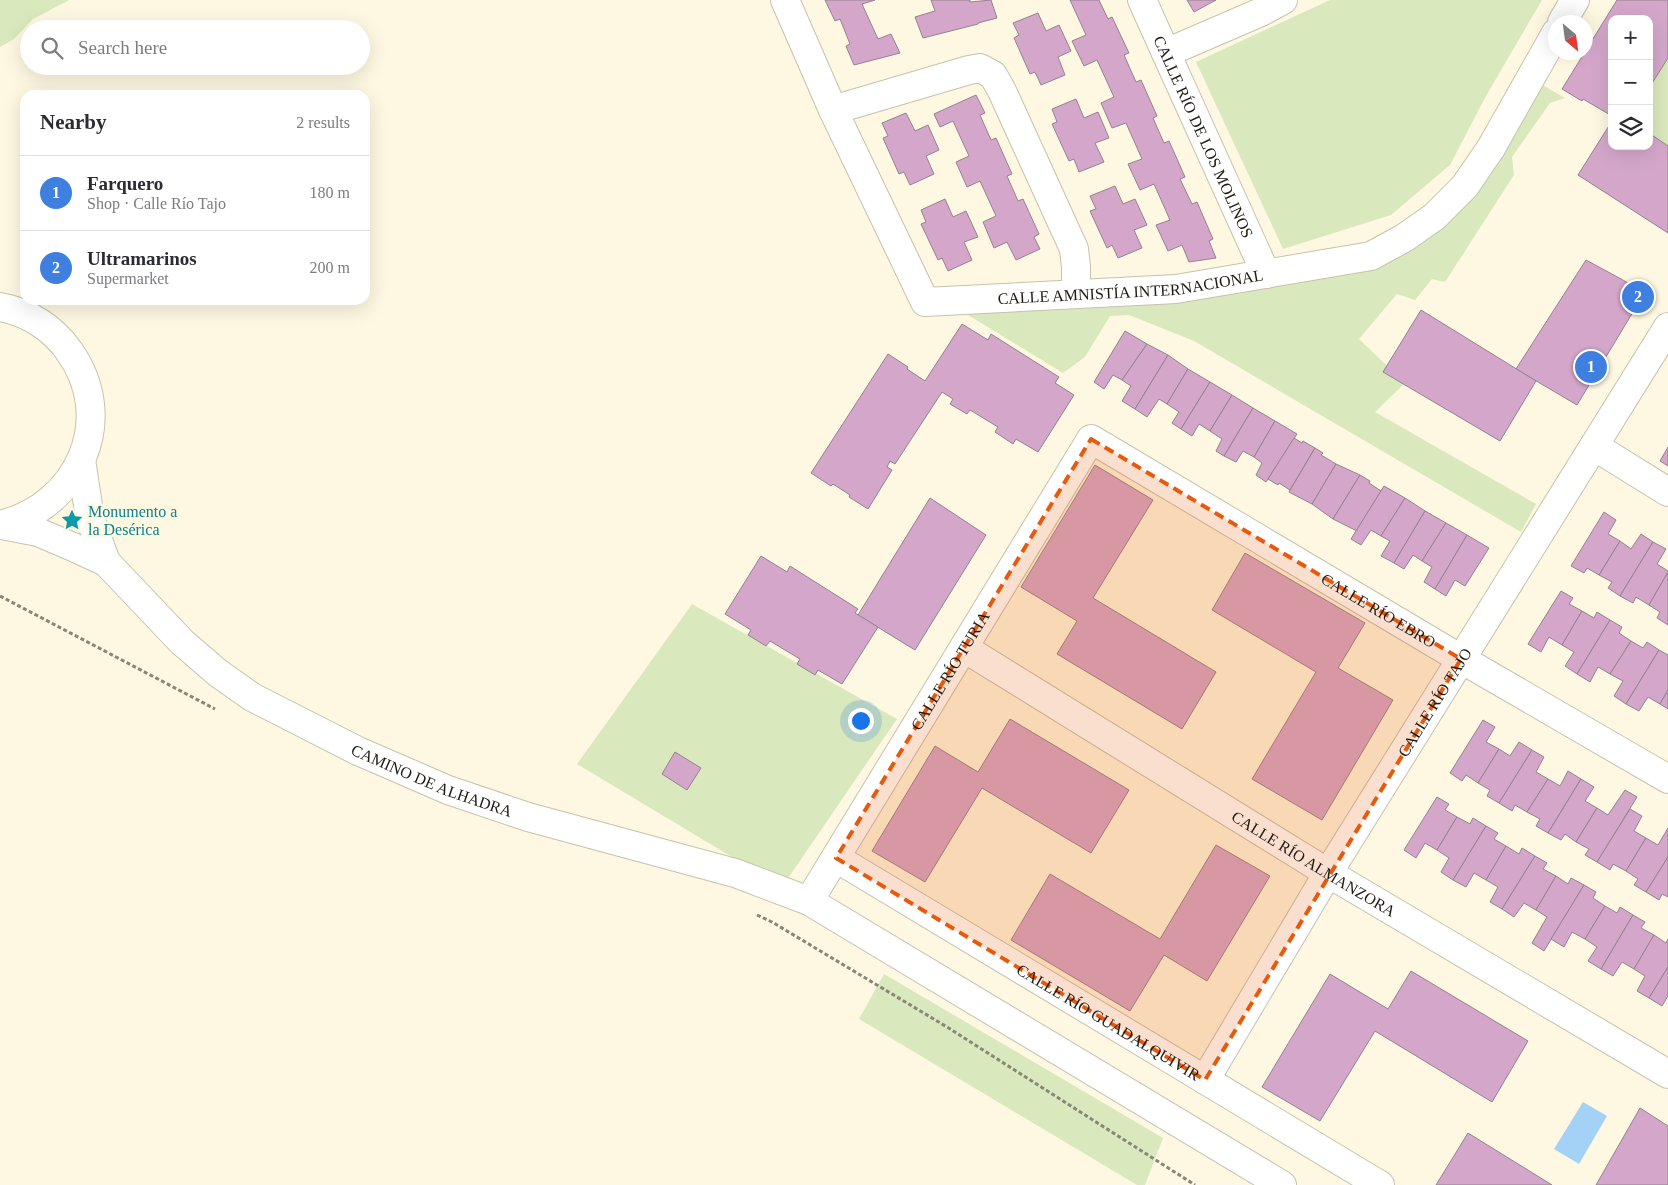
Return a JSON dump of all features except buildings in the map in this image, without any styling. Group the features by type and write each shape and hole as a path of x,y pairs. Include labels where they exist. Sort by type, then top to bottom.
{"street":[{"name":"CALLE AMNISTÍA INTERNACIONAL","path":"785,0 833,110 925,302 1176,289 1371,256 1404,238 1434,217 1465,186 1481,163 1548,47"},
{"name":"CALLE RÍO DE LOS MOLINOS","path":"1142,0 1266,274"},
{"path":"1166,53 1261,12 1283,0"},
{"path":"1566,15 1575,0"},
{"path":"833,110 968,70 980,68 992,76 1002,91 1074,249 1076,294"},
{"path":"0,307 30,317 48,328 63,342 75,359 84,378 90,399 91,419 88,440 81,460 71,478 57,495 40,508 21,518 1,525"},
{"name":"CALLE RÍO TAJO","path":"1205,1080 1328,873 1668,327"},
{"name":"CALLE RÍO TURIA","path":"809,901 1090,439"},
{"name":"CALLE RÍO EBRO","path":"1090,439 1461,659 1668,779"},
{"path":"1594,446 1668,492"},
{"name":"CAMINO DE ALHADRA","path":"81,460 90,518 106,562"},
{"name":"CAMINO DE ALHADRA","path":"1,525 38,532 106,562 182,642 218,674 252,697 358,751 448,790 528,817 735,873 809,901"},
{"name":"CALLE RÍO ALMANZORA","path":"964,648 1328,873 1668,1074"},
{"name":"CALLE RÍO GUADALQUIVIR","path":"836,858 1380,1185"},
{"path":"809,901 1282,1185"}],"path":[{"path":"0,596 218,711"},
{"path":"754,914 772,922 946,1027 1194,1185"}],"highlighted area":[{"path":"1091,439 1461,659 1205,1080 836,858"}],"green space":[{"path":"0,0 69,0 32,20 20,20 20,33 14,39 0,47"},
{"path":"1330,0 1542,0 1486,96 1450,165 1391,215 1283,249 1196,62"},
{"path":"1668,18 1668,155 1653,146 1653,42"},
{"path":"1539,83 1565,98 1550,103 1512,157 1514,175 1445,282 1432,279 1415,300 1397,294 1359,339 1405,383 1375,412 1536,504 1521,532 1194,341 1129,315 1110,316 1085,357 1063,373 963,312 1219,296 1377,267"},
{"path":"692,604 897,719 782,887 577,764"},
{"path":"884,974 1163,1138 1145,1185 1137,1185 859,1019"}],"water":[{"path":"1583,1102 1607,1116 1579,1164 1554,1149"}],"place":[{"name":"Ultramarinos","path":"1638,297"},
{"name":"Farquero","path":"1591,367"},
{"name":"Monumento a la Desérica","path":"72,520"}]}
